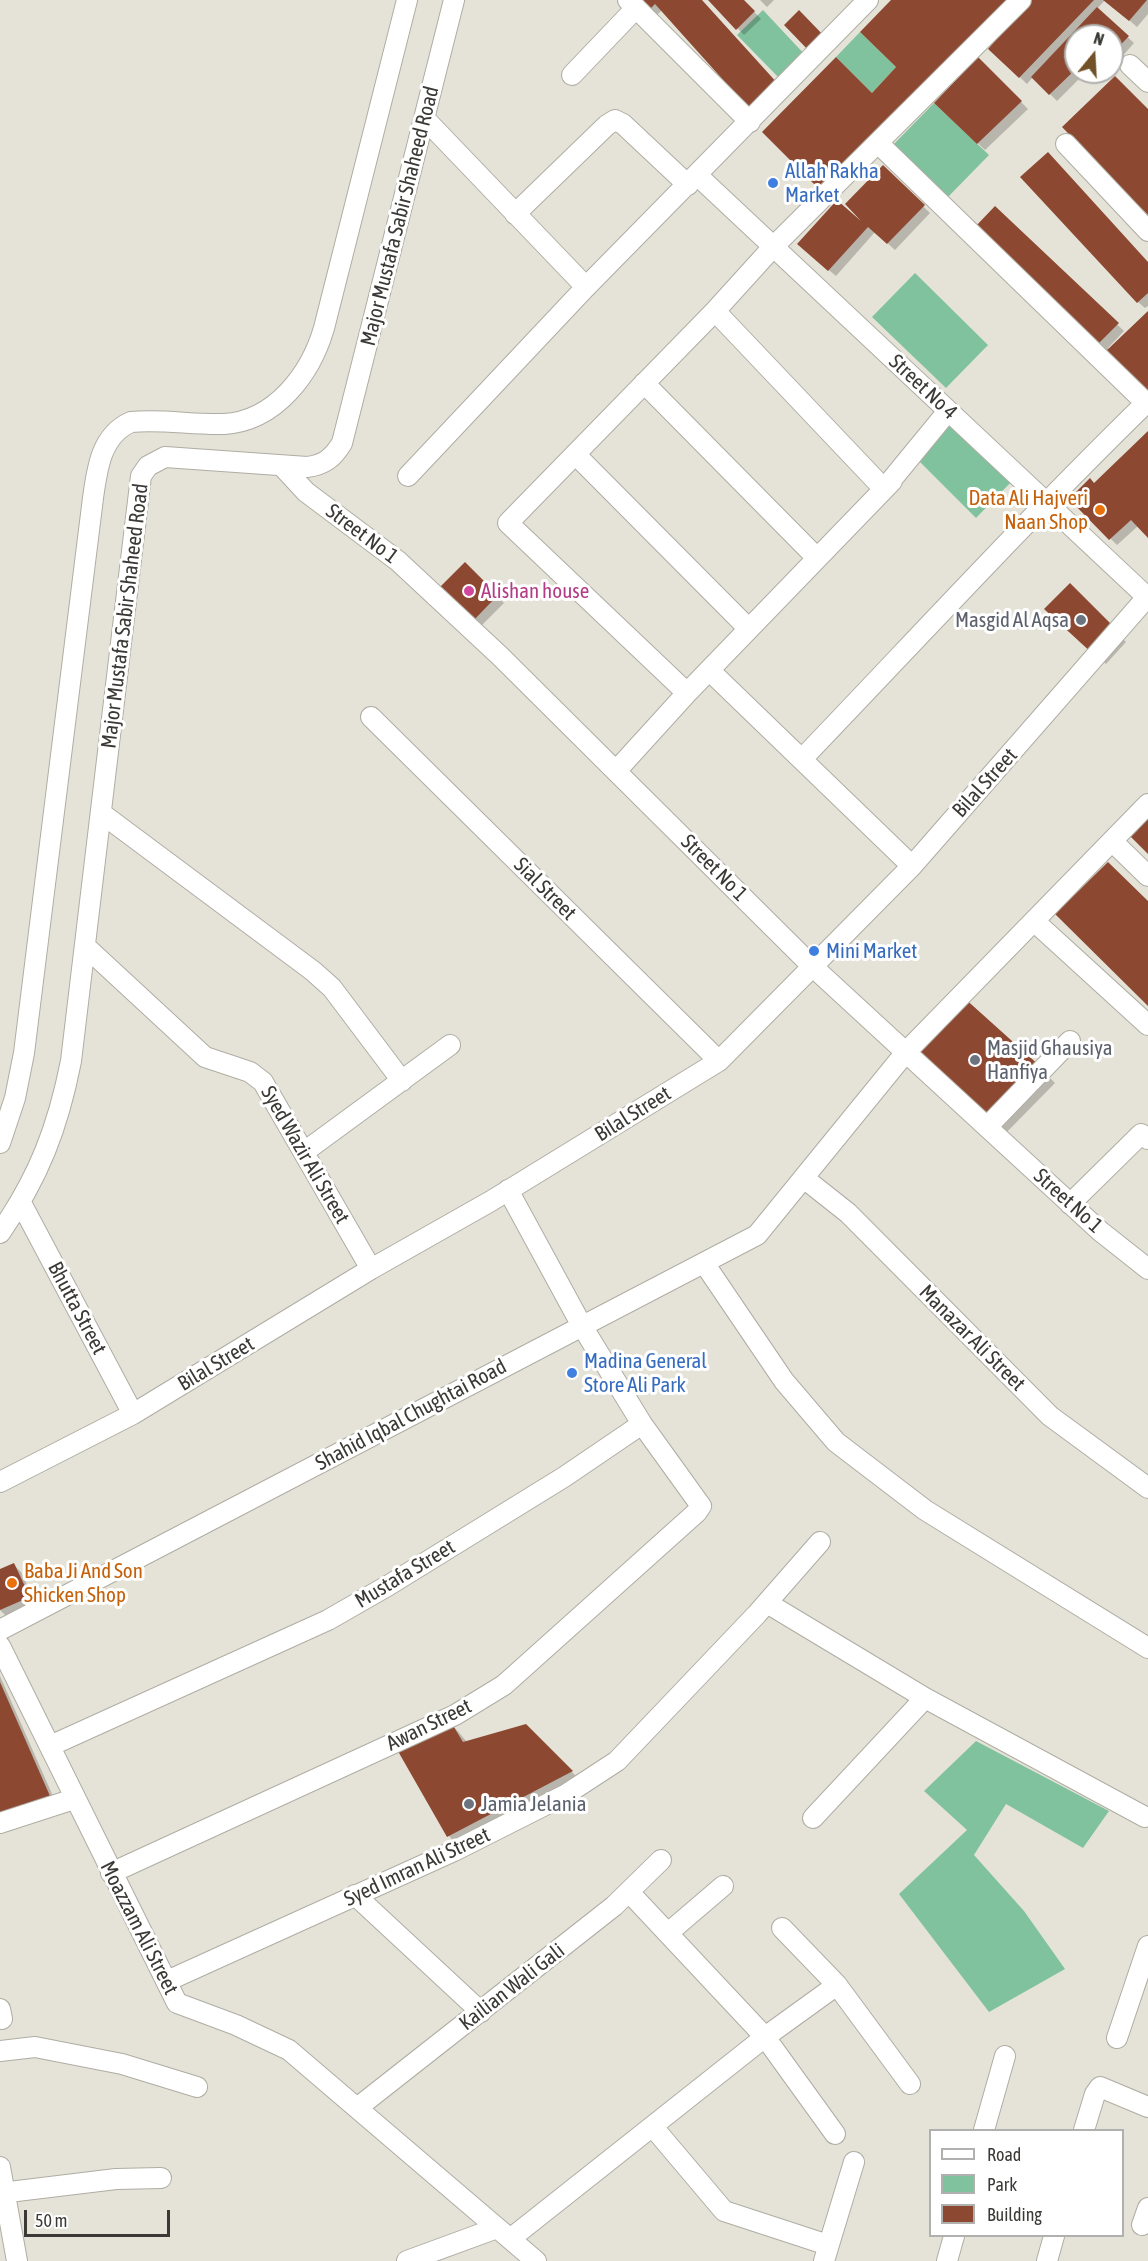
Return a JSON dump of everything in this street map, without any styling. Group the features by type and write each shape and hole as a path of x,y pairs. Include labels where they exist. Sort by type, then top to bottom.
{"street":[{"path":"0,1143 15,1098 24,1053 93,498 103,452 118,428 131,423 226,424 259,413 277,402 307,370 317,351 324,328 407,0"},
{"name":"Major Mustafa Sabir Shaheed Road","path":"0,1233 21,1203 41,1165 61,1110 71,1061 141,476 148,466 165,457 282,466 318,466 327,461 342,443 454,0"},
{"path":"408,476 586,287 868,0"},
{"path":"687,693 508,523 716,311 773,247 1021,0"},
{"path":"572,75 632,4 750,122"},
{"path":"1130,65 1148,82"},
{"path":"425,119 586,287"},
{"name":"Street No 4","path":"515,214 607,125 615,120 623,124 773,247 1148,597"},
{"path":"802,759 1007,545 1045,502 1147,402 878,143"},
{"path":"1066,144 1148,231"},
{"path":"716,311 884,489"},
{"path":"644,383 817,558"},
{"path":"884,489 948,411"},
{"path":"575,454 749,629"},
{"path":"617,770 687,693 915,457"},
{"name":"Street No 1","path":"282,466 306,492 398,561 617,770 813,966 1070,1204 1148,1269"},
{"name":"Bilal Street","path":"0,1482 133,1414 719,1061 912,866 1148,597"},
{"path":"709,670 912,866"},
{"name":"Sial Street","path":"371,717 719,1061"},
{"name":"Shahid Iqbal Chughtai Road","path":"0,1630 757,1235 805,1179 906,1052 1148,804"},
{"path":"101,813 313,970 332,988 402,1081"},
{"path":"1112,841 1148,876"},
{"path":"1034,921 1148,1025"},
{"name":"Syed Wazir Ali Street","path":"85,946 205,1057 250,1072 263,1082 371,1269"},
{"path":"987,1127 1070,1041"},
{"path":"304,1152 450,1045"},
{"path":"1070,1204 1146,1133"},
{"name":"Manazar Ali Street","path":"805,1179 848,1213 1050,1416 1148,1488"},
{"path":"508,1190 582,1326 642,1424"},
{"name":"Bhutta Street","path":"21,1203 133,1414"},
{"path":"704,1263 784,1381 836,1442 925,1510 1148,1648"},
{"name":"Awan Street","path":"111,1873 455,1715 504,1685 701,1506 642,1424"},
{"name":"Mustafa Street","path":"50,1746 328,1620 564,1477 642,1424"},
{"name":"Syed Imran Ali Street","path":"167,1981 454,1851 565,1795 617,1761 767,1603 820,1542"},
{"path":"767,1603 926,1698 1147,1816"},
{"name":"Moazzam Ali Street","path":"0,1646 177,2003 237,2025 289,2050 536,2261"},
{"path":"813,1818 926,1698"},
{"path":"0,1823 74,1799"},
{"name":"Kailian Wali Gali","path":"357,2108 481,2012 629,1892 661,1860"},
{"path":"668,1934 723,1886"},
{"path":"629,1892 765,2037 835,2134"},
{"path":"356,1895 481,2012"},
{"path":"782,1928 837,1985 910,2084"},
{"path":"1117,2038 1148,1946"},
{"path":"407,2261 504,2234 653,2127 765,2037 837,1985"},
{"path":"0,2051 34,2047 122,2064 197,2087"},
{"path":"984,2129 1005,2056"},
{"path":"1084,2129 1095,2094 1100,2087 1148,2107"},
{"path":"653,2127 724,2211 826,2253 854,2162"},
{"path":"0,2167 2,2193 17,2261"},
{"path":"2,2193 116,2179 161,2178"},
{"path":"947,2261 953,2237"},
{"path":"1047,2261 1053,2237"}],"green space":[{"path":"763,10 807,57 782,81 737,35"},
{"path":"860,32 896,67 872,93 836,57"},
{"path":"934,103 989,155 947,198 893,145"},
{"path":"915,273 988,345 946,388 872,317"},
{"path":"948,411 1017,476 976,518 915,457"},
{"path":"976,1741 1109,1811 1083,1848 1006,1804 974,1855 1024,1911 1065,1969 989,2012 899,1894 967,1830 924,1791"}],"building":[{"path":"639,0 702,0 779,85 751,111 655,4 649,10"},
{"path":"708,0 744,0 755,11 736,30"},
{"path":"891,0 1012,0 822,192 762,132 836,57 872,93 896,67 860,32"},
{"path":"1031,0 1094,0 1071,24 1064,24 1064,31 1019,78 988,49"},
{"path":"1103,0 1147,0 1129,21"},
{"path":"1097,7 1116,24 1081,24"},
{"path":"799,10 826,38 811,53 784,25"},
{"path":"1124,31 1129,36 1124,41"},
{"path":"1064,42 1064,81 1049,95 1031,77"},
{"path":"978,57 1022,101 977,144 934,103"},
{"path":"1107,84 1123,84 1148,109 1148,215 1062,127"},
{"path":"1048,152 1148,262 1148,293 1137,303 1020,177"},
{"path":"883,165 925,205 887,244 868,227 828,271 797,244 837,200 861,221 845,204"},
{"path":"995,206 1119,323 1097,345 975,227"},
{"path":"1148,311 1148,392 1105,352"},
{"path":"1148,431 1148,538 1131,520 1109,540 1069,499 1090,478 1094,483"},
{"name":"Alishan house","path":"465,562 498,595 473,621 440,587"},
{"name":"Masgid Al Aqsa","path":"1070,583 1117,630 1094,655 1044,609"},
{"path":"1148,815 1148,854 1128,834"},
{"path":"1108,862 1148,901 1148,1006 1055,914"},
{"name":"Masjid Ghausiya Hanfiya","path":"962,996 1041,1067 986,1125 908,1053"},
{"name":"Baba Ji And Son Shicken Shop","path":"14,1563 30,1597 0,1610 0,1569"},
{"path":"0,1682 50,1796 0,1817"},
{"name":"Jamia Jelania","path":"449,1719 463,1742 526,1724 573,1771 447,1837 395,1746"}],"place":[{"name":"Allah Rakha Market","path":"773,183"},
{"name":"Data Ali Hajveri Naan Shop","path":"1100,510"},
{"name":"Alishan house","path":"469,591"},
{"name":"Masgid Al Aqsa","path":"1081,620"},
{"name":"Mini Market","path":"814,951"},
{"name":"Masjid Ghausiya Hanfiya","path":"975,1060"},
{"name":"Madina General Store Ali Park","path":"572,1373"},
{"name":"Baba Ji And Son Shicken Shop","path":"12,1583"},
{"name":"Jamia Jelania","path":"469,1804"}]}
